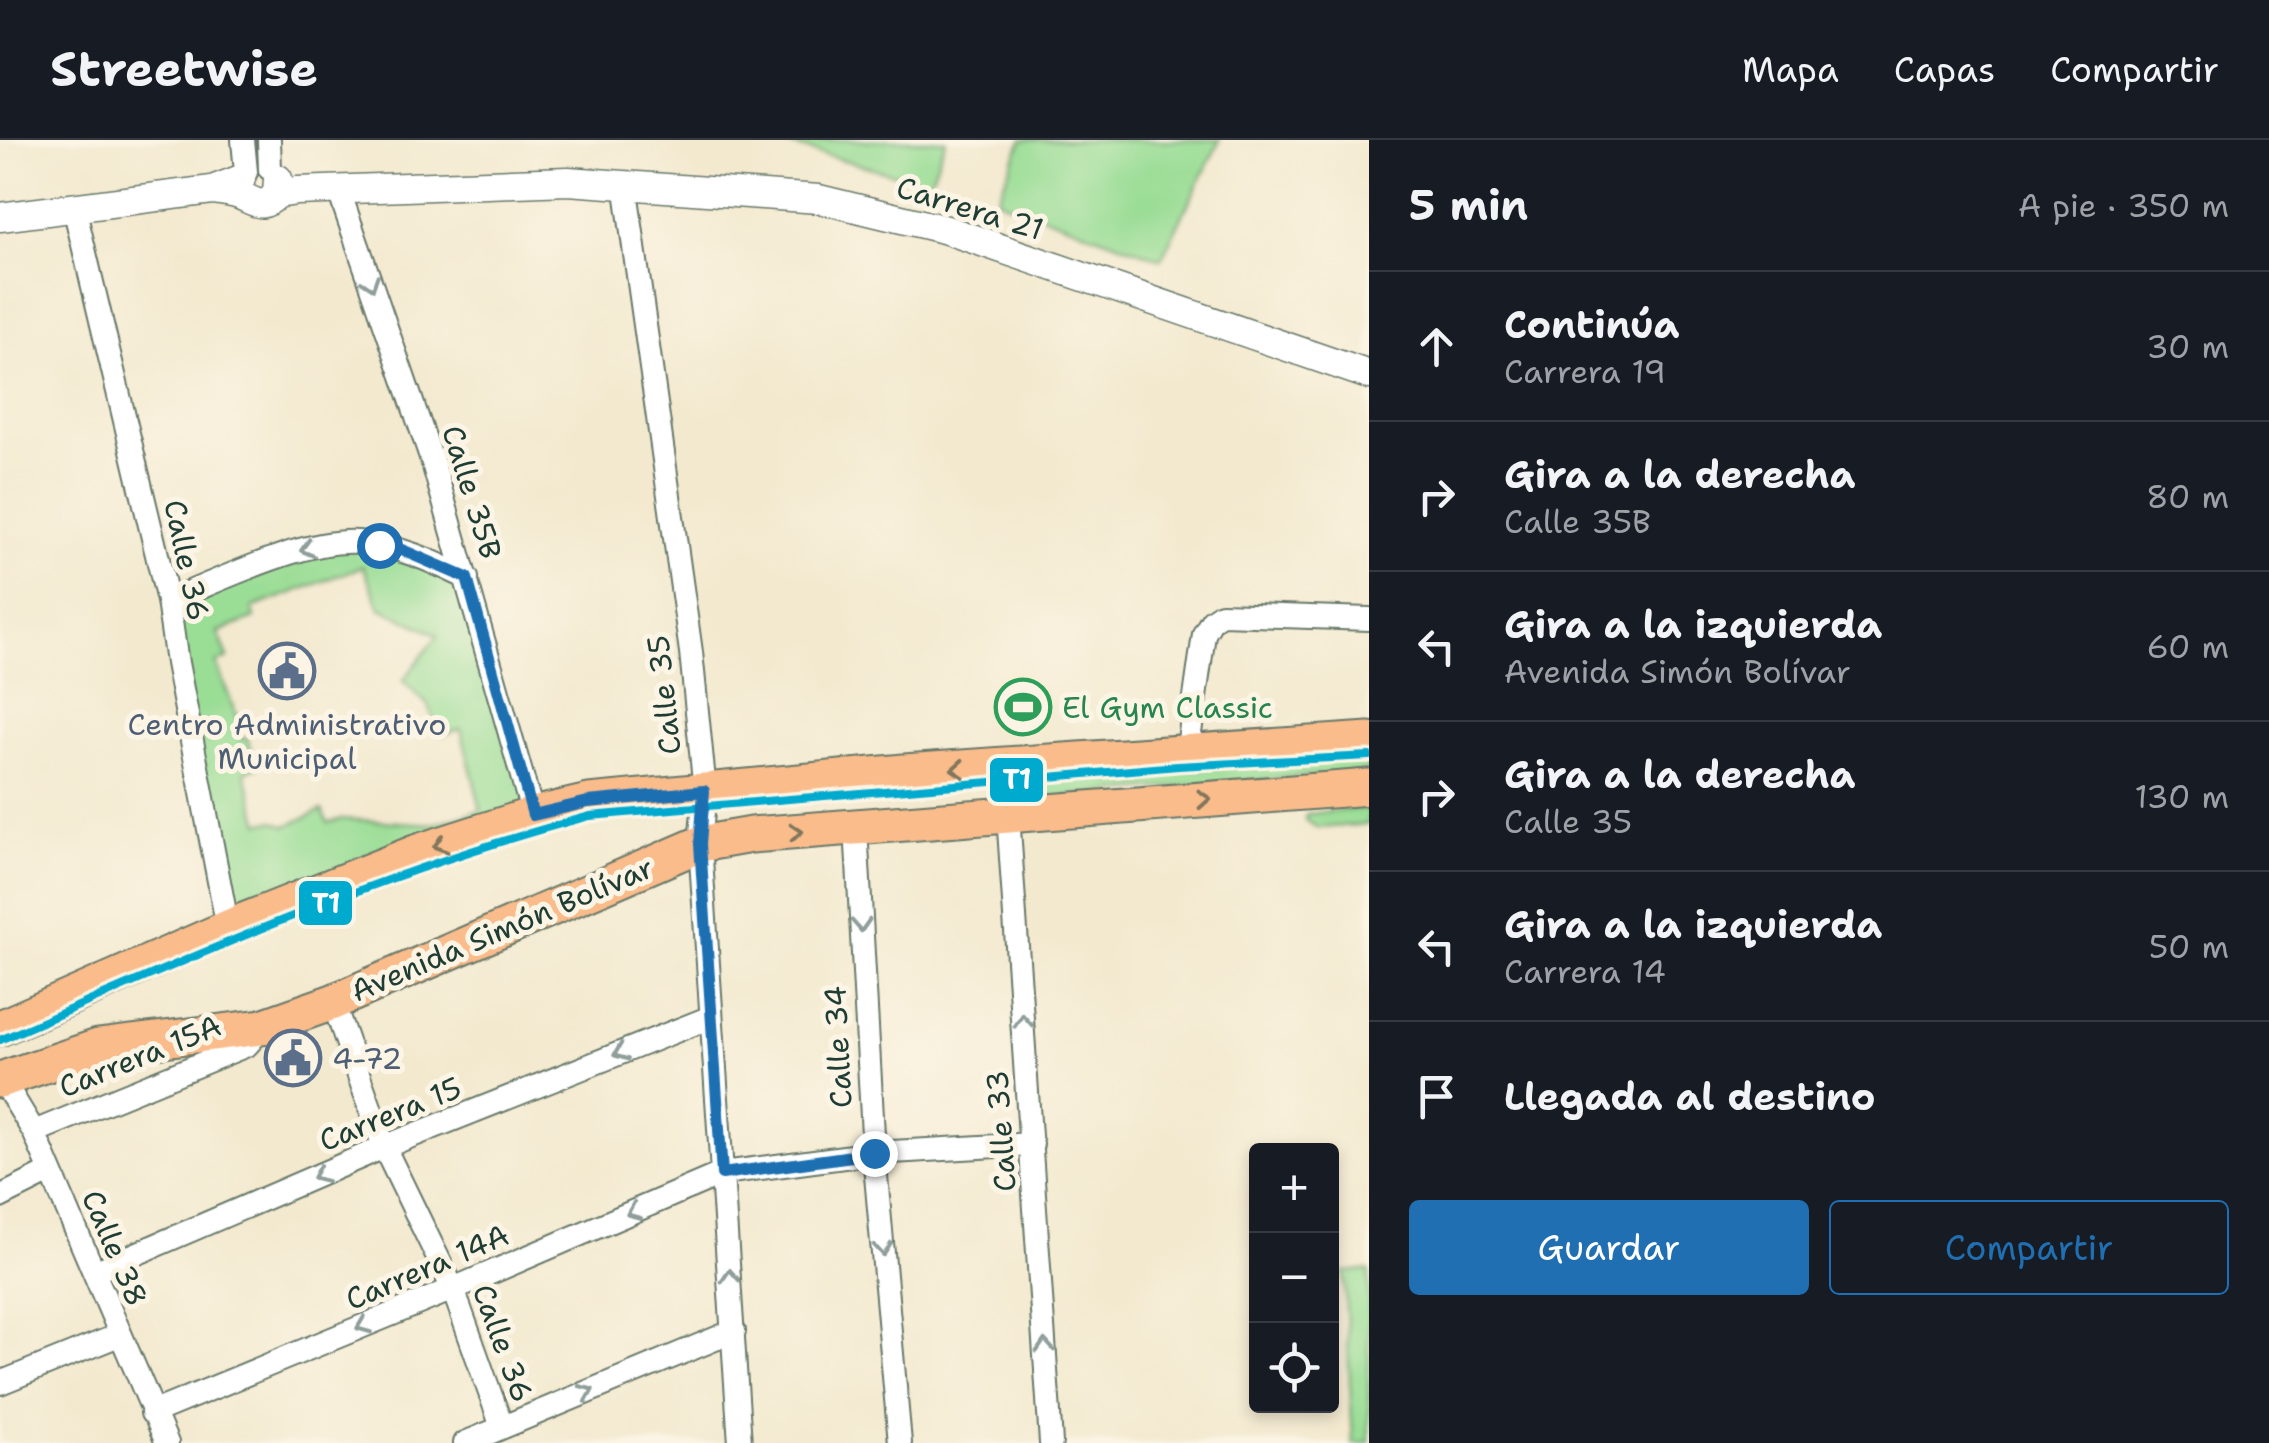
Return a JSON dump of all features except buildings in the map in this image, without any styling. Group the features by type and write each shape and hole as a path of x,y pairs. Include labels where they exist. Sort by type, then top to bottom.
{"main road":[{"path":"0,1028 228,928 418,852 533,815 588,802 904,772 1369,740"},
{"name":"Avenida Simón Bolívar","path":"1,1080 98,1047 262,1027 333,1002 700,844 751,835 1369,787"}],"street":[{"path":"242,140 264,182"},
{"path":"264,182 269,140"},
{"name":"Carrera 21","path":"0,217 264,182 339,191 482,182 626,183 819,199 947,230 1369,375"},
{"name":"Calle 35","path":"626,183 690,652 704,791 700,844 740,1443"},
{"name":"Calle 35B","path":"339,191 434,462 533,815"},
{"name":"Calle 36","path":"74,207 168,601 228,928"},
{"path":"168,601 308,547 337,542 402,550 467,578"},
{"path":"1188,754 1204,634 1212,620 1221,614 1369,620"},
{"name":"Calle 33","path":"1008,814 1051,1443"},
{"name":"Calle 34","path":"856,827 874,1153 900,1443"},
{"name":"Calle 36","path":"333,1002 384,1148 453,1289 502,1428"},
{"name":"Carrera 15","path":"94,1272 384,1148 711,1017"},
{"name":"Carrera 15A","path":"34,1132 247,1045 262,1027"},
{"name":"Calle 38","path":"1,1080 34,1132 166,1443"},
{"name":"Carrera 14A","path":"152,1412 722,1174 874,1153 1032,1144"},
{"path":"0,1197 50,1172"},
{"path":"465,1443 734,1331"},
{"path":"0,1383 120,1335"}],"green space":[{"path":"772,140 946,140 929,184"},
{"path":"1022,140 1220,140 1161,259 997,199"},
{"path":"337,542 467,578 533,815 228,928 168,601","holes":["363,566 380,608 438,635 403,681 427,704 441,735 461,729 481,810 435,824 342,819 328,823 322,810 287,826 274,821 260,823 245,772 258,766 247,738 241,739 236,727 240,725 216,663 228,658 218,632 255,618 252,608"]},
{"path":"1369,756 1369,771 1017,800 1014,781"},
{"path":"1369,808 1369,824 1317,828 1306,820 1307,814"},
{"path":"1369,1270 1369,1443 1353,1443 1344,1272"}],"transit line":[{"name":"T1","path":"0,1040 364,888 590,816 1178,766 1369,756"}],"place":[{"name":"Centro Administrativo Municipal","path":"287,671"},
{"name":"El Gym Classic","path":"1023,707"},
{"name":"4-72","path":"293,1058"}],"route":[{"path":"379,545 402,550 467,578 533,815 588,802 704,791 700,844 722,1174 874,1153"}]}
